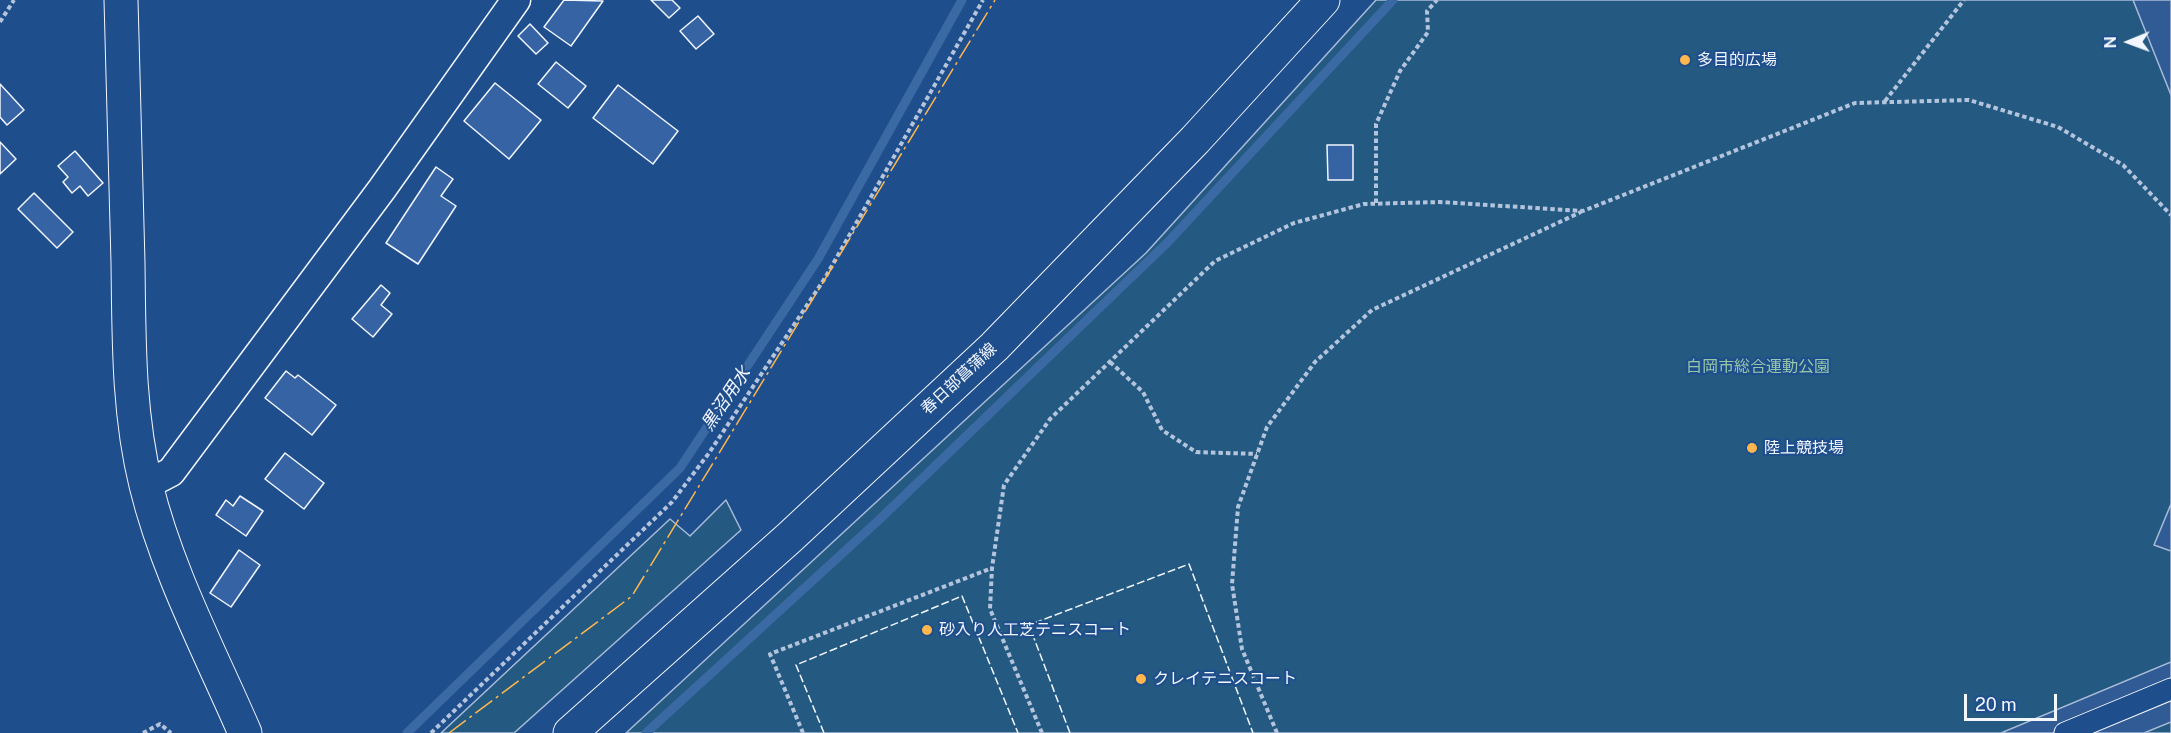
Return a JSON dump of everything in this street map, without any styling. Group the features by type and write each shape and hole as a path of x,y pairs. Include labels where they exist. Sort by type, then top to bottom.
{"main road":[{"path":"122,0 130,370 136,434 157,525 186,599 246,733"},
{"name":"春日部菖蒲線","path":"570,733 789,538 994,347 1195,140 1323,0"}],"street":[{"path":"146,485 171,472 382,189 516,0"},
{"path":"2065,733 2171,689"}],"path":[{"path":"0,22 14,0"},
{"path":"431,733 672,502 825,278 983,0"},
{"path":"1376,203 1376,124 1400,71 1428,32 1427,11 1437,0"},
{"path":"1885,102 1964,0"},
{"path":"1277,733 1242,649 1232,584 1238,507 1266,427 1315,362 1372,310 1583,211 1855,103 1969,100 2058,127 2123,165 2171,215"},
{"path":"1042,733 990,609 992,568 1004,485 1050,419 1215,261 1294,223 1364,204 1376,203 1440,202 1583,211"},
{"path":"1110,362 1143,392 1162,430 1196,452 1257,454"},
{"path":"803,733 770,654 992,568"},
{"path":"143,733 160,724 171,733"}],"green space":[{"name":"白岡市総合運動公園","path":"1376,0 2171,0 2171,733 626,733 1146,253"},
{"path":"726,500 741,530 514,733 441,733 670,519 690,536"}],"shaded area":[{"path":"2133,0 2171,0 2171,95"},
{"path":"2171,504 2171,551 2154,545"},
{"path":"2171,662 2171,722 2144,733 2001,733"}],"building":[{"path":"564,0 603,1 571,46 544,27"},
{"path":"651,0 672,0 680,8 669,18"},
{"path":"698,16 714,34 696,49 680,31"},
{"path":"530,24 548,43 536,54 518,36"},
{"path":"556,62 586,86 568,108 538,84"},
{"path":"495,83 541,120 509,159 464,121"},
{"path":"0,84 24,110 7,125 0,117"},
{"path":"618,85 678,131 653,164 593,118"},
{"path":"0,142 16,159 0,174"},
{"path":"1327,145 1353,145 1353,180 1328,180"},
{"path":"75,151 103,183 88,196 80,186 72,193 63,182 68,177 58,166"},
{"path":"436,167 453,179 441,196 456,206 418,264 386,243"},
{"path":"34,193 73,232 57,248 18,209"},
{"path":"381,285 390,293 381,305 392,314 373,337 352,319"},
{"path":"286,371 295,378 298,375 336,405 312,435 265,398"},
{"path":"285,453 324,483 304,509 265,479"},
{"path":"240,496 263,511 246,536 216,515 226,500 233,506"},
{"path":"239,550 260,565 231,607 210,593"}],"waterway":[{"name":"黒沼用水","path":"407,733 680,468 818,259 962,0"},
{"path":"646,733 881,518 1168,242 1393,0"}],"fence":[{"path":"1070,733 1029,625 1189,564 1253,733"},
{"path":"824,733 796,665 962,596 1018,733"}],"power":[{"path":"449,733 632,596 995,0"}],"place":[{"name":"多目的広場","path":"1685,60"},
{"name":"陸上競技場","path":"1752,448"},
{"name":"砂入り人工芝テニスコート","path":"927,630"},
{"name":"クレイテニスコート","path":"1141,679"}]}
